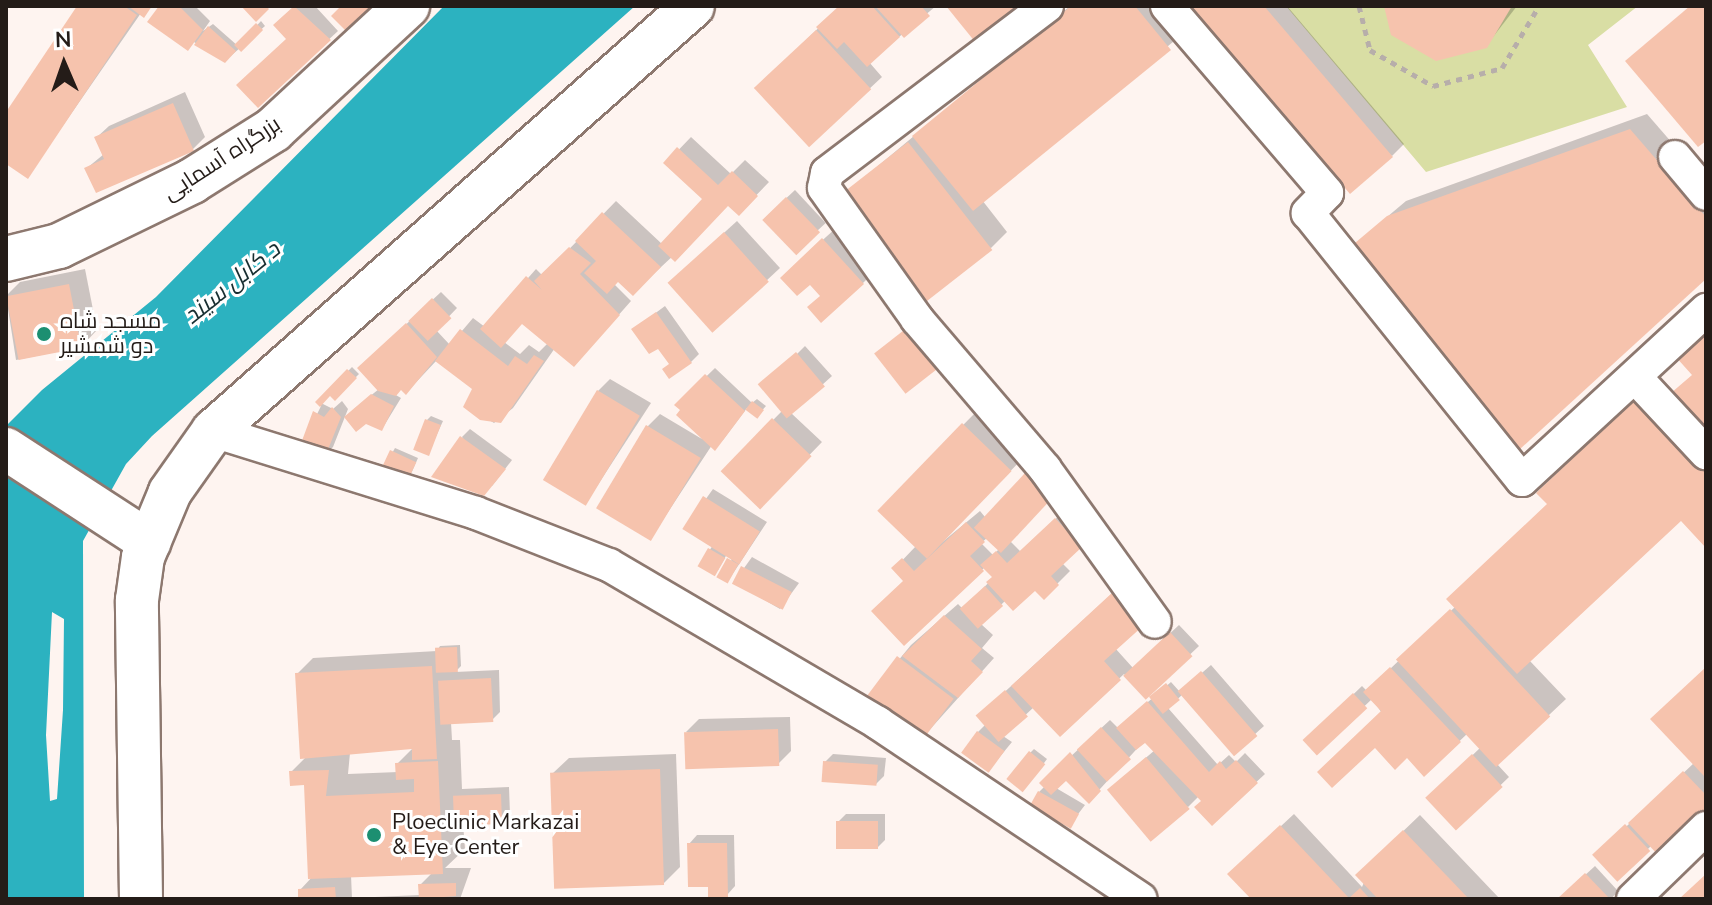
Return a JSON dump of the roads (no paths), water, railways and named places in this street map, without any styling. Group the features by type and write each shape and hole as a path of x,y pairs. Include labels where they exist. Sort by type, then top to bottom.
{"highway":[{"name":"بزرگراه آسمایی","path":"6,259 72,240 192,181 273,130 407,6"}],"main road":[{"path":"141,899 137,600 149,542 170,492 213,431 693,6"},
{"path":"6,449 112,513 149,542"}],"street":[{"path":"1047,6 827,173 824,188 917,319 1045,469 1155,622"},
{"path":"1167,6 1327,193 1308,213 1522,480 1636,378 1706,310"},
{"path":"1675,157 1706,194"},
{"path":"1636,378 1706,453"},
{"path":"213,431 476,513 609,565 866,716 1141,899"},
{"path":"1633,899 1706,828"}],"water":[{"name":"د کابل سيند","path":"444,6 635,6 152,436 126,464 83,541 84,899 6,899 6,426 42,390 156,297","holes":["52,612 64,619 63,710 57,799 50,801 46,735"]}],"place":[{"name":"مسجد شاه دو شمشیر","path":"44,334"},
{"name":"Ploeclinic Markazai & Eye Center","path":"374,835"}]}
